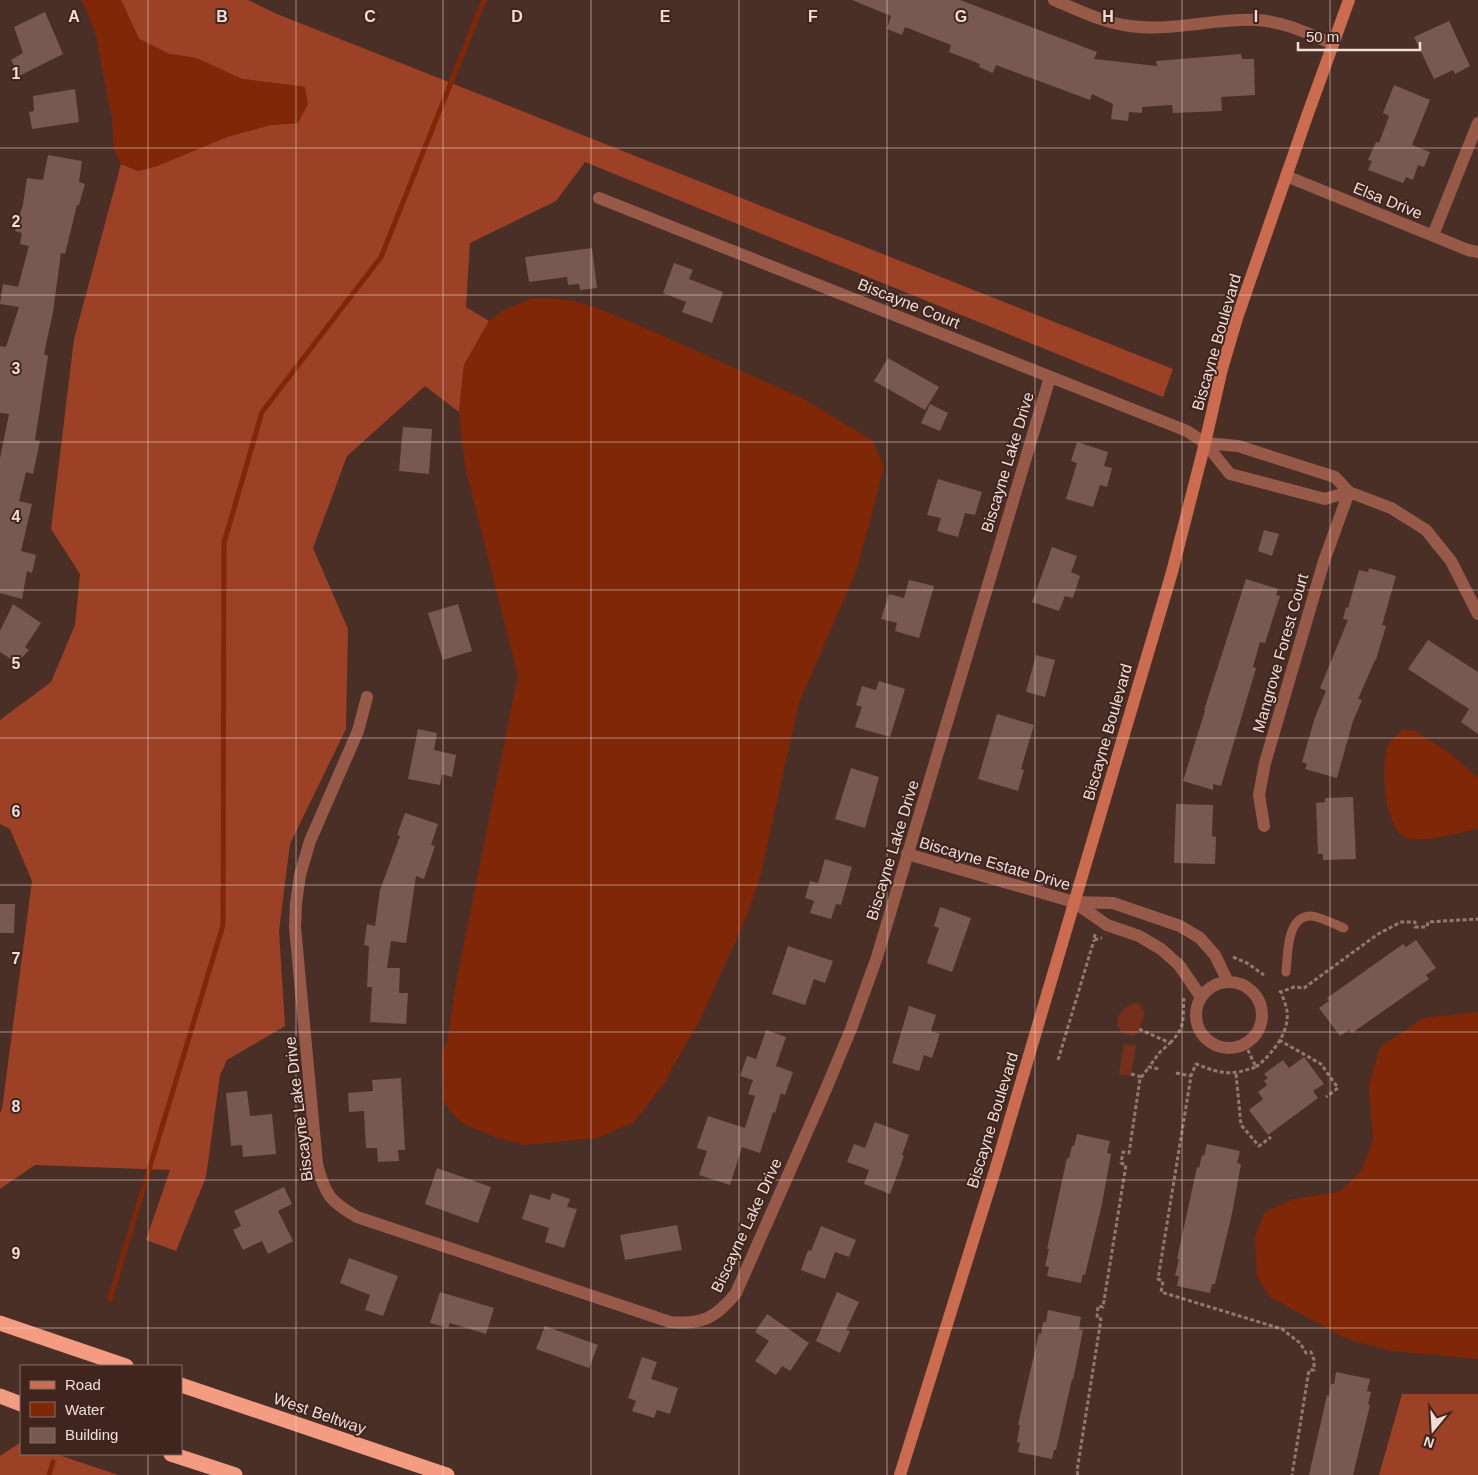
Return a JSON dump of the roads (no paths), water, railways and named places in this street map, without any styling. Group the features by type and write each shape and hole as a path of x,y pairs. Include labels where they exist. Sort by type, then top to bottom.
{"highway":[{"path":"0,1323 123,1365"},
{"name":"West Beltway","path":"182,1385 447,1475"},
{"path":"0,1396 20,1404"},
{"path":"174,1455 235,1475"}],"street":[{"path":"1054,0 1106,21 1129,26 1151,28 1256,20 1283,24 1333,44"},
{"name":"Biscayne Boulevard","path":"900,1475 996,1167 1159,614 1229,345 1252,272 1349,0"},
{"path":"1433,235 1478,123"},
{"name":"Elsa Drive","path":"1286,176 1468,250 1478,252"},
{"name":"Biscayne Court","path":"598,198 1188,431 1205,443"},
{"name":"Biscayne Lake Drive","path":"367,697 358,731 310,841 300,875 296,903 295,927 316,1154 323,1186 330,1198 341,1208 357,1217 670,1322 689,1324 707,1319 725,1307 736,1293 851,1029 877,957 1050,377"},
{"path":"1205,443 1230,474 1325,499 1349,492"},
{"path":"1205,443 1238,446 1335,478 1349,492 1391,508 1426,530 1450,560 1478,614"},
{"name":"Mangrove Forest Court","path":"1264,826 1259,796 1265,763 1324,561 1349,492"},
{"name":"Biscayne Estate Drive","path":"907,854 1074,902"},
{"path":"1074,902 1113,904 1180,926 1200,938 1215,955 1228,982"},
{"path":"1074,902 1107,925 1139,936 1161,949 1179,965 1201,997"},
{"path":"1228,982 1238,983 1248,988 1260,1006 1262,1017 1254,1037 1245,1044 1223,1048 1213,1044 1204,1037 1198,1028 1196,1007 1208,989 1217,984 1228,982"}],"lane":[{"path":"1286,972 1291,929 1302,918 1311,915 1344,928"}],"water":[{"path":"81,0 121,0 139,39 169,54 196,58 242,79 305,87 308,104 298,123 271,125 230,136 157,166 138,171 121,164 114,150 112,119 96,36"},
{"path":"531,299 570,300 595,307 800,397 872,440 884,467 857,569 799,703 760,877 747,916 699,1022 669,1073 667,1080 633,1123 597,1138 524,1145 497,1138 462,1123 451,1112 443,1100 442,1053 447,1041 458,973 518,676 465,467 459,412 464,365 489,321 504,310"},
{"path":"1402,730 1415,731 1447,751 1478,778 1478,828 1452,835 1422,839 1406,838 1399,833 1389,811 1384,769 1387,748"},
{"path":"1478,1012 1478,1359 1392,1351 1347,1339 1270,1297 1257,1277 1255,1237 1264,1213 1293,1199 1339,1192 1362,1170 1373,1140 1369,1085 1380,1047 1424,1018"}],"waterway":[{"path":"110,1299 223,925 224,543 262,412 381,257 484,0"},
{"path":"49,1475 53,1462"}]}
